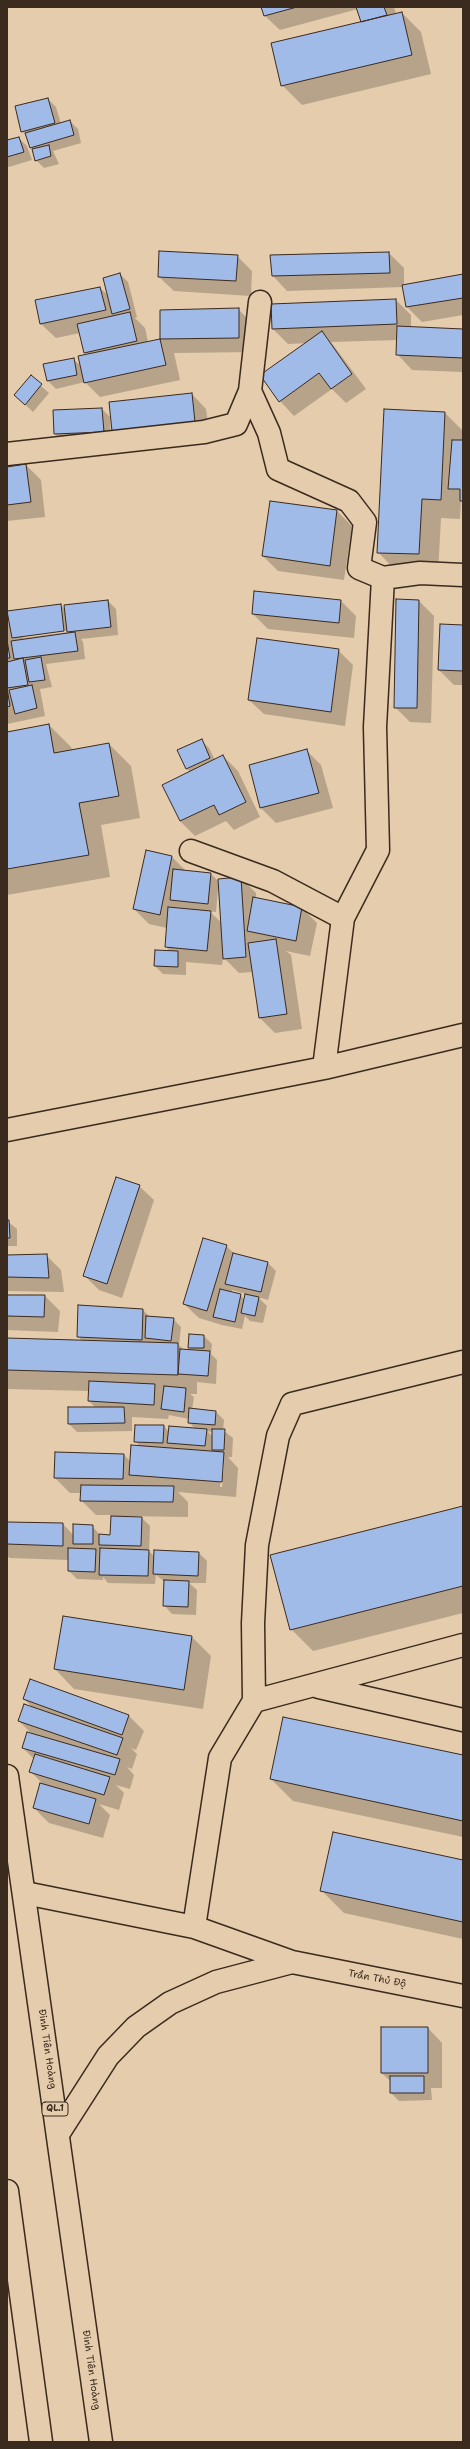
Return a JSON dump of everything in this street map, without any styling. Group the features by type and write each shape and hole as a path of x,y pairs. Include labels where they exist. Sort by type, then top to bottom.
{"main road":[{"path":"7,454 204,432 236,424 250,391 260,302"},
{"path":"250,391 269,433 278,470 349,501 365,522 359,568 383,578 420,573 463,575"},
{"path":"324,1068 342,918 378,850 375,727 383,578"},
{"path":"191,851 273,881 342,918"},
{"path":"7,1130 324,1068 463,1036"},
{"path":"194,1927 220,1758 254,1701 253,1623 257,1545 278,1436 292,1404 463,1362"},
{"path":"254,1701 316,1686 463,1645"},
{"path":"316,1686 463,1720"},
{"name":"Đinh Tiên Hoàng","path":"7,1776 25,1893 101,2442"},
{"name":"Trần Thủ Độ","path":"25,1893 194,1927 292,1962 463,1996"},
{"path":"58,2134 108,2056 136,2027 170,2003 216,1982 292,1962"},
{"path":"7,2191 41,2442"}],"building":[{"path":"261,7 297,7 264,16"},
{"path":"356,7 384,7 387,15 361,22"},
{"path":"402,12 412,55 281,86 271,43"},
{"path":"48,98 55,123 21,132 15,106"},
{"path":"70,120 74,135 30,148 25,133"},
{"path":"19,137 24,152 7,157 7,140"},
{"path":"49,145 51,156 35,161 32,149"},
{"path":"159,251 238,255 236,281 158,277"},
{"path":"389,252 390,273 272,276 270,255"},
{"path":"120,273 130,309 112,314 103,278"},
{"path":"463,274 463,298 406,307 402,285"},
{"path":"100,287 106,310 40,324 35,300"},
{"path":"396,299 397,324 272,329 271,304"},
{"path":"239,308 239,338 160,339 160,310"},
{"path":"130,312 137,341 84,353 77,324"},
{"path":"397,326 463,329 463,358 396,355"},
{"path":"322,331 352,374 331,389 319,373 279,402 260,375"},
{"path":"160,339 166,365 84,383 78,356"},
{"path":"74,358 77,375 47,381 43,364"},
{"path":"31,375 42,384 25,405 14,395"},
{"path":"192,393 195,422 112,431 109,402"},
{"path":"102,408 104,432 54,434 53,410"},
{"path":"384,409 445,412 441,500 422,499 419,554 377,553"},
{"path":"452,440 463,440 463,501 460,501 460,489 448,489"},
{"path":"26,464 31,502 7,505 7,467"},
{"path":"270,501 337,510 330,566 262,556"},
{"path":"254,591 341,600 339,623 252,614"},
{"path":"396,599 419,600 417,708 394,708"},
{"path":"108,600 111,627 67,632 64,605"},
{"path":"61,604 64,631 12,638 7,611"},
{"path":"440,624 463,625 463,671 438,670"},
{"path":"75,632 78,651 14,659 11,641"},
{"path":"257,638 339,649 331,712 248,700"},
{"path":"7,640 10,658 7,658"},
{"path":"41,657 45,680 29,682 25,660"},
{"path":"23,658 28,685 7,688 7,662"},
{"path":"32,685 37,708 15,714 9,690"},
{"path":"7,688 10,706 7,707"},
{"path":"49,724 54,753 109,743 119,796 79,803 89,855 7,869 7,732"},
{"path":"202,739 210,758 186,769 177,750"},
{"path":"307,749 319,793 260,808 249,765"},
{"path":"223,755 246,802 219,815 214,805 180,821 162,785"},
{"path":"146,850 172,856 160,915 133,909"},
{"path":"173,869 211,873 208,904 170,900"},
{"path":"241,877 246,957 223,959 218,879"},
{"path":"253,897 302,907 296,941 247,931"},
{"path":"168,907 211,911 207,951 165,947"},
{"path":"276,939 287,1014 259,1018 248,943"},
{"path":"155,950 178,951 178,967 154,966"},
{"path":"116,1177 140,1185 107,1284 83,1276"},
{"path":"7,1220 9,1220 10,1238 7,1238"},
{"path":"203,1238 227,1245 207,1311 183,1304"},
{"path":"233,1253 268,1262 261,1292 225,1284"},
{"path":"47,1254 49,1278 7,1277 7,1255"},
{"path":"220,1289 241,1294 235,1322 213,1317"},
{"path":"245,1294 259,1297 255,1316 241,1313"},
{"path":"7,1295 45,1295 44,1317 7,1316"},
{"path":"78,1305 143,1309 142,1340 77,1337"},
{"path":"146,1316 174,1318 171,1341 145,1338"},
{"path":"189,1334 204,1335 204,1348 188,1348"},
{"path":"7,1338 178,1343 178,1375 7,1370"},
{"path":"180,1349 210,1351 208,1376 178,1374"},
{"path":"89,1381 155,1384 154,1405 88,1401"},
{"path":"164,1386 186,1388 184,1412 161,1409"},
{"path":"68,1407 124,1407 125,1423 68,1424"},
{"path":"189,1408 216,1411 215,1425 188,1423"},
{"path":"135,1425 164,1425 163,1443 134,1442"},
{"path":"169,1426 207,1429 205,1446 167,1443"},
{"path":"212,1429 225,1429 224,1450 212,1450"},
{"path":"131,1445 224,1452 222,1482 129,1475"},
{"path":"55,1452 124,1454 123,1479 54,1478"},
{"path":"81,1485 174,1486 173,1502 80,1501"},
{"path":"463,1506 463,1586 290,1630 270,1555"},
{"path":"111,1516 142,1517 141,1546 99,1545 99,1534 110,1535"},
{"path":"7,1522 63,1523 63,1546 7,1544"},
{"path":"73,1524 93,1525 93,1544 73,1544"},
{"path":"68,1548 96,1549 95,1572 68,1571"},
{"path":"100,1548 149,1550 148,1576 99,1575"},
{"path":"154,1550 199,1552 198,1576 153,1574"},
{"path":"164,1580 189,1581 188,1607 163,1606"},
{"path":"63,1616 192,1636 184,1690 54,1669"},
{"path":"30,1679 129,1715 122,1735 23,1699"},
{"path":"24,1704 123,1738 117,1755 18,1721"},
{"path":"283,1717 463,1755 463,1821 270,1779"},
{"path":"27,1732 120,1759 115,1775 22,1748"},
{"path":"35,1754 110,1777 104,1795 29,1772"},
{"path":"40,1783 96,1799 89,1824 33,1808"},
{"path":"333,1832 463,1860 463,1922 320,1891"},
{"path":"381,2027 428,2027 428,2073 381,2073"},
{"path":"390,2076 424,2076 424,2093 390,2093"}]}
